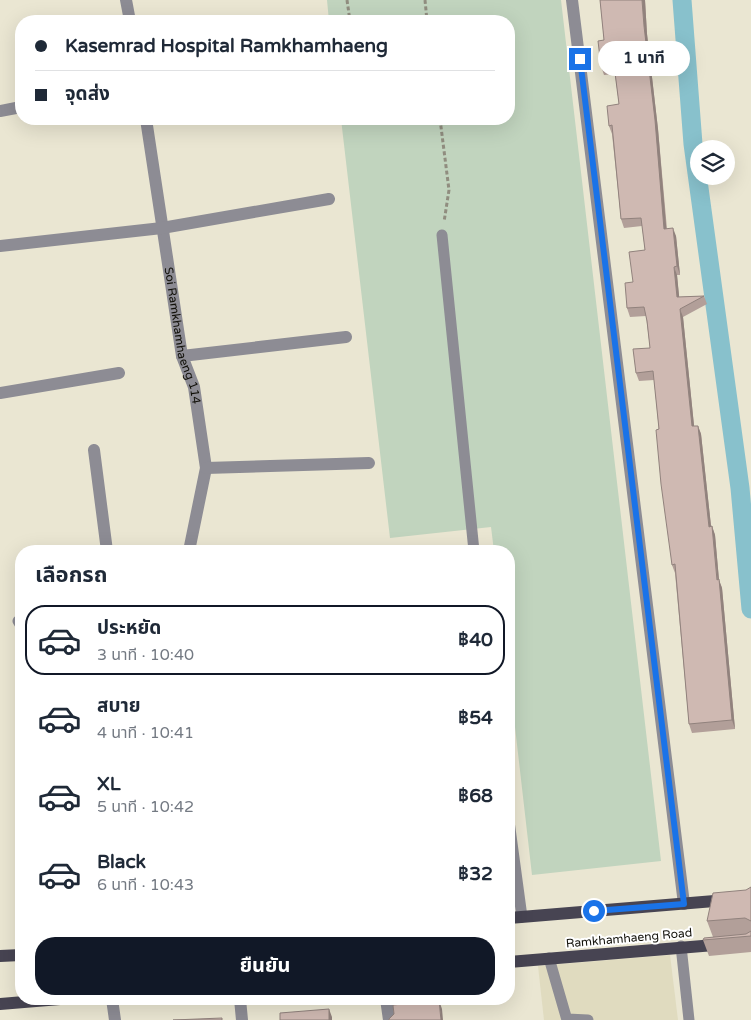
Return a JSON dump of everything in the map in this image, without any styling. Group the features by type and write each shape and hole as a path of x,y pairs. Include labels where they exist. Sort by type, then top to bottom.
{"main road":[{"path":"515,918 749,898"},
{"name":"Ramkhamhaeng Road","path":"515,961 746,942"},
{"path":"0,956 15,955"},
{"path":"0,1004 15,1003"}],"street":[{"path":"126,0 129,15"},
{"path":"572,0 684,904"},
{"path":"0,110 15,108"},
{"name":"Soi Ramkhamhaeng 114","path":"147,125 182,356 194,387 206,468 191,545"},
{"path":"0,246 162,228 329,199"},
{"path":"182,356 346,337"},
{"path":"0,393 119,373"},
{"path":"94,450 106,545"},
{"path":"206,468 369,463"},
{"path":"113,1005 115,1020"},
{"path":"241,1005 242,1020"},
{"path":"387,1005 389,1020"}],"lane":[{"path":"442,235 473,545"},
{"path":"515,865 522,917"},
{"path":"681,946 689,1020"},
{"path":"549,958 567,1020 588,1020"}],"path":[{"path":"346,0 349,15"},
{"path":"425,0 426,15"},
{"path":"441,125 449,190 442,235"}],"shaded area":[{"path":"670,955 678,1020 544,1020 538,966"}],"green space":[{"path":"327,0 561,0 661,861 532,875 515,727 515,545 493,545 491,527 390,538 342,125 515,125 515,15 328,15"}],"building":[{"path":"600,0 642,0 664,229 673,228 677,266 674,267 677,297 704,296 680,309 692,426 698,426 709,527 712,526 717,580 719,579 732,720 689,724 675,564 672,565 661,484 656,430 659,429 653,371 636,373 633,349 650,348 647,321 644,307 627,308 625,283 633,282 629,252 645,250 641,218 621,219 612,125 609,126 607,106 619,104 614,65 601,66 598,41 604,40"},
{"path":"751,887 751,921 745,918 707,921 713,893 746,890"},
{"path":"751,931 751,936 703,940 704,938 746,934"},
{"path":"393,1005 440,1005 441,1020 389,1020 394,1014"},
{"path":"329,1009 329,1020 280,1020 280,1013"},
{"path":"222,1018 222,1020 173,1020"}],"waterway":[{"path":"682,0 693,144 740,488 751,609"}],"route":[{"path":"580,59 678,869 684,904 594,911"}]}
